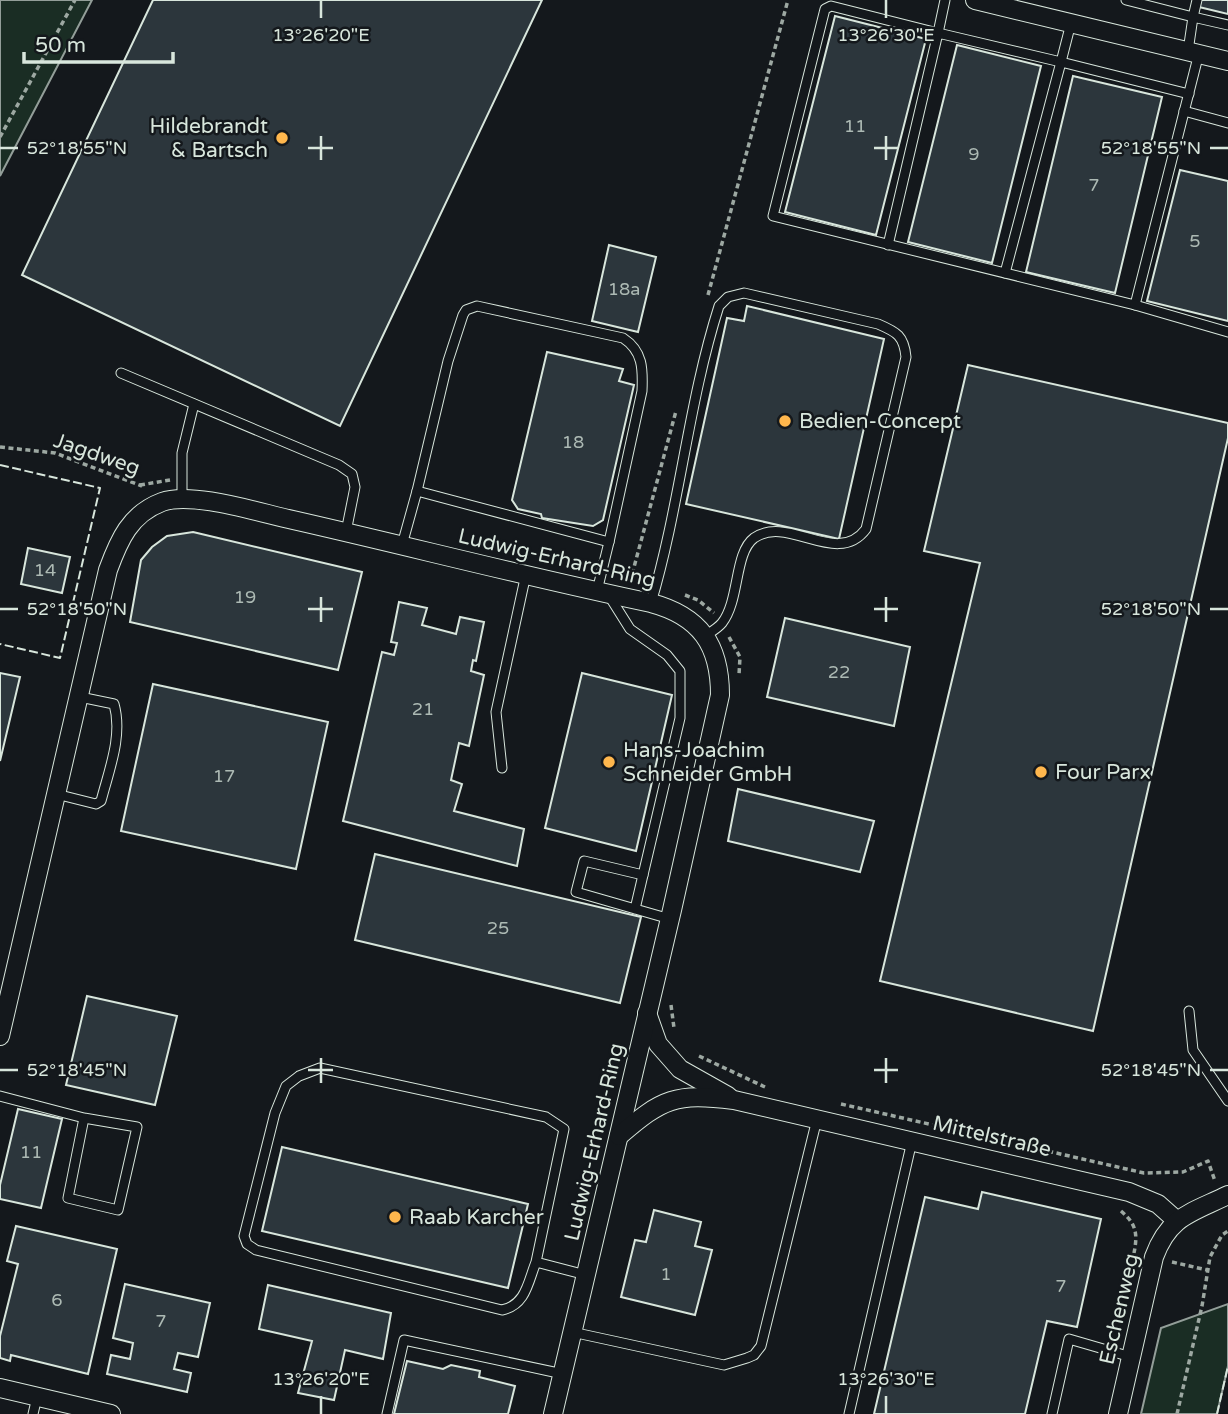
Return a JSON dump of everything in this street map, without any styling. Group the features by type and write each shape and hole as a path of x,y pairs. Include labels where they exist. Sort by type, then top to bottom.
{"street":[{"path":"975,0 1228,61"},
{"name":"Ludwig-Erhard-Ring","path":"0,1036 3,1013 108,570 119,539 135,519 162,502 182,499 210,502 346,532 670,608 695,624 714,653 720,673 720,695 553,1414"},
{"name":"Mittelstraße","path":"648,1013 659,1044 680,1069 734,1100"},
{"name":"Mittelstraße","path":"619,1136 649,1111 677,1099 697,1095 734,1100 1129,1192 1158,1204 1176,1220"},
{"path":"1176,1220 1228,1195"},
{"name":"Eschenweg","path":"1118,1414 1154,1257 1161,1237 1176,1220"},
{"path":"0,1388 35,1405 111,1414"}],"lane":[{"path":"888,245 945,0"},
{"path":"1126,0 1228,25"},
{"path":"1135,305 1188,94 1194,52 1193,17 1197,0"},
{"path":"1188,94 826,5 773,216 1135,305 1228,332"},
{"path":"1005,273 1071,23"},
{"path":"1184,111 1228,123"},
{"path":"651,603 719,306 728,297 744,293 878,324 897,332 905,342 906,357 866,529 858,540 843,545 775,531 757,536 746,545 732,605 722,624 705,636"},
{"path":"402,545 448,361 466,310 477,306 623,338 637,351 642,361 643,382 602,572 602,592 629,629 667,655 680,671 680,718 635,909"},
{"path":"121,373 339,466 352,474 355,487 346,532"},
{"path":"182,499 182,453 194,404"},
{"path":"417,491 609,542"},
{"path":"502,768 496,712 526,574"},
{"path":"55,794 96,804 101,802 117,735 118,718 114,704 80,696"},
{"path":"643,875 584,861 576,892 670,919"},
{"path":"1189,1011 1193,1051 1228,1101"},
{"path":"320,1068 546,1117 558,1124 564,1129 536,1262 522,1298 514,1307 502,1310 256,1250 247,1244 244,1236 275,1112 286,1086 299,1076 320,1068"},
{"path":"0,1096 137,1128 118,1210 68,1198 85,1118"},
{"path":"572,1332 724,1365 754,1354 761,1346 817,1118"},
{"path":"849,1414 912,1141"},
{"path":"536,1262 586,1275"},
{"path":"1052,1414 1069,1339 1131,1357"},
{"path":"387,1414 404,1340 563,1374"}],"path":[{"path":"0,138 75,0"},
{"name":"Jagdweg","path":"0,447 55,453 150,489"},
{"path":"140,485 182,480"},
{"path":"602,572 656,585 698,600 717,615 740,657 739,680"},
{"path":"671,1001 670,1009 676,1036"},
{"path":"694,1053 775,1089"},
{"path":"832,1102 1144,1173 1183,1172 1208,1161"},
{"path":"1111,1206 1121,1211 1135,1227 1137,1236 1132,1262"},
{"path":"1177,1414 1202,1306 1210,1257 1222,1235 1228,1231"},
{"path":"1154,1257 1208,1270"}],"green space":[{"path":"0,0 92,0 0,176"},
{"path":"1228,1304 1228,1366 1217,1414 1141,1414 1161,1328"}],"building":[{"name":"Hildebrandt & Bartsch","path":"153,0 542,0 340,426 22,275"},
{"path":"1201,0 1228,0 1228,14 1199,7"},
{"path":"835,16 926,39 876,235 785,212"},
{"path":"957,45 1041,66 992,263 908,242"},
{"path":"1073,76 1162,97 1115,293 1026,272"},
{"path":"1180,170 1228,181 1228,321 1147,301"},
{"path":"609,245 656,257 638,332 592,321"},
{"name":"Bedien-Concept","path":"747,306 884,339 839,539 686,504 727,318 744,321"},
{"path":"547,352 623,369 619,381 634,385 603,520 593,526 542,518 541,514 518,509 512,500"},
{"name":"Four Parx","path":"968,365 1228,423 1228,438 1093,1031 880,981 980,563 924,551"},
{"path":"193,532 362,572 338,670 130,622 141,560 167,536"},
{"path":"28,548 70,557 62,593 21,584"},
{"path":"399,602 427,608 422,625 456,634 460,617 484,622 476,661 473,660 471,671 484,675 469,746 459,743 451,780 462,784 454,811 524,829 517,866 343,821 382,652 394,655 397,643 391,642"},
{"path":"785,618 910,647 894,726 767,697"},
{"path":"0,673 20,677 0,761"},
{"name":"Hans-Joachim Schneider GmbH","path":"582,673 672,695 636,851 545,828"},
{"path":"153,684 328,722 296,869 121,831"},
{"path":"738,789 874,821 860,872 728,841"},
{"path":"375,854 641,917 620,1003 355,940"},
{"path":"87,996 177,1016 155,1105 66,1085"},
{"path":"18,1109 62,1119 41,1208 0,1199 0,1185"},
{"name":"Raab Karcher","path":"282,1147 528,1204 508,1288 262,1231"},
{"path":"982,1192 1101,1219 1077,1327 1047,1321 1025,1414 874,1414 925,1197 978,1209"},
{"path":"654,1210 701,1222 695,1246 712,1250 695,1315 621,1297 635,1240 646,1242"},
{"path":"16,1226 117,1249 88,1374 11,1355 10,1361 0,1358 0,1336 18,1264 7,1261"},
{"path":"125,1284 210,1303 198,1357 178,1353 174,1369 191,1373 187,1392 107,1374 111,1355 130,1359 133,1343 113,1338"},
{"path":"268,1285 391,1313 383,1359 345,1350 334,1400 298,1393 312,1341 259,1329"},
{"path":"407,1361 443,1369 451,1365 480,1371 479,1377 515,1386 508,1414 394,1414"}],"fence":[{"path":"0,465 100,488 60,658 0,644"},
{"path":"1217,1414 1228,1366"}],"place":[{"name":"Hildebrandt & Bartsch","path":"282,138"},
{"name":"Bedien-Concept","path":"785,421"},
{"name":"Hans-Joachim Schneider GmbH","path":"609,762"},
{"name":"Four Parx","path":"1041,772"},
{"name":"Raab Karcher","path":"395,1217"}]}
